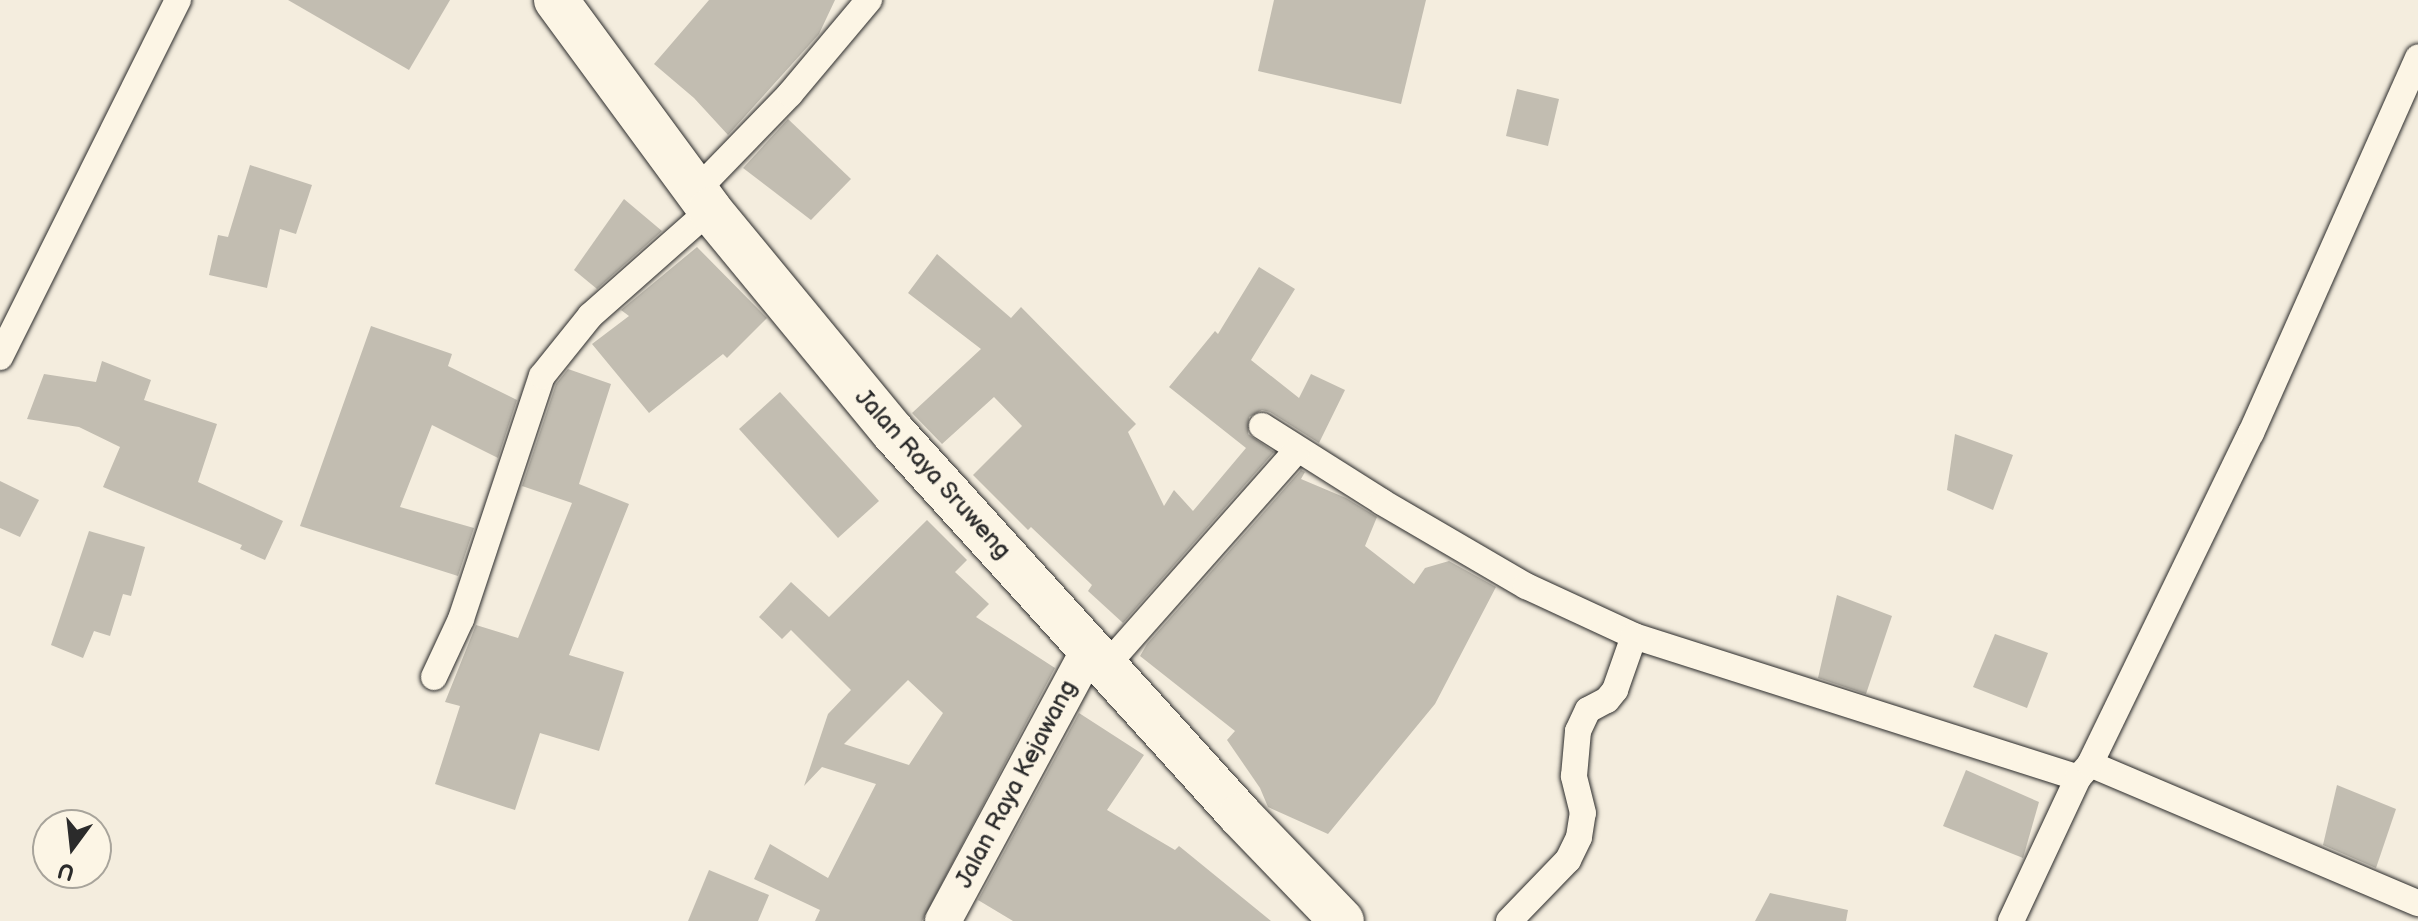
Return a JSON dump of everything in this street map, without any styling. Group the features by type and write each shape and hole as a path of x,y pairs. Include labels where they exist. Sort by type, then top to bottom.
{"highway":[{"name":"Jalan Raya Sruweng","path":"556,0 703,200 893,432 1342,921"}],"street":[{"path":"0,357 178,0"},
{"path":"434,677 461,619 531,399 542,376 590,316 703,200 869,0"},
{"path":"2011,921 2251,433 2418,58"},
{"path":"1262,426 1526,586 1634,636 2084,771 2418,903"},
{"path":"1098,657 1297,450"},
{"path":"1509,921 1568,860 1579,837 1583,813 1574,776 1578,731 1588,710 1607,700 1615,690 1634,636"},
{"name":"Jalan Raya Kejawang","path":"943,921 1098,657"}],"building":[{"path":"288,0 450,0 409,70"},
{"path":"709,0 835,0 819,34 728,135 694,98 654,64"},
{"path":"1274,0 1426,0 1401,104 1258,71"},
{"path":"1517,89 1559,99 1548,146 1506,136"},
{"path":"788,119 851,179 811,220 743,168"},
{"path":"250,165 312,185 296,234 280,229 267,288 209,275 218,235 228,237"},
{"path":"624,199 662,231 597,289 574,270"},
{"path":"697,247 767,318 727,358 723,354 649,413 592,344 629,316 621,310"},
{"path":"937,254 1011,318 1021,307 1136,424 1128,432 1164,506 1174,490 1193,511 1246,448 1169,387 1215,331 1218,334 1259,267 1295,289 1251,360 1299,398 1311,374 1345,390 1319,443 1270,412 1262,410 1249,417 1248,434 1274,452 1123,623 1088,591 1092,585 1031,527 1028,530 973,475 1022,426 994,397 942,444 912,413 981,349 908,293"},
{"path":"371,326 452,354 448,366 517,400 498,458 432,425 400,507 474,528 458,576 300,526"},
{"path":"102,361 151,380 144,400 217,424 198,482 283,521 265,560 240,549 242,545 103,487 120,447 79,427 27,419 44,374 96,382"},
{"path":"568,369 611,384 579,484 629,504 569,655 624,672 599,751 540,733 515,810 435,784 460,706 445,702 476,625 518,638 572,503 522,486 556,384"},
{"path":"780,392 879,501 838,538 739,429"},
{"path":"1955,434 2013,455 1993,510 1947,490"},
{"path":"1301,470 1305,472 1301,479 1346,498 1377,517 1365,546 1414,584 1425,568 1449,561 1496,587 1435,704 1328,834 1268,807 1260,788 1227,740 1235,731 1140,656 1147,644"},
{"path":"0,481 39,500 20,537 0,528"},
{"path":"927,520 967,560 955,572 989,604 976,617 1055,668 922,921 815,921 820,910 754,879 770,844 828,878 876,784 822,767 804,786 828,714 851,690 791,630 782,639 759,617 791,582 829,617","holes":["908,680 943,713 909,765 844,744"]},
{"path":"89,531 145,547 131,596 123,594 110,636 94,631 83,658 51,645"},
{"path":"1837,595 1892,616 1866,694 1818,678"},
{"path":"1995,634 2048,653 2027,708 1973,687"},
{"path":"1079,713 1144,755 1107,810 1175,850 1179,846 1271,921 1013,921 978,900"},
{"path":"1966,770 2039,802 2023,858 1943,826"},
{"path":"2337,785 2396,809 2376,868 2323,845"},
{"path":"709,870 769,895 758,921 688,921"},
{"path":"1770,893 1848,910 1846,921 1755,921"}]}
